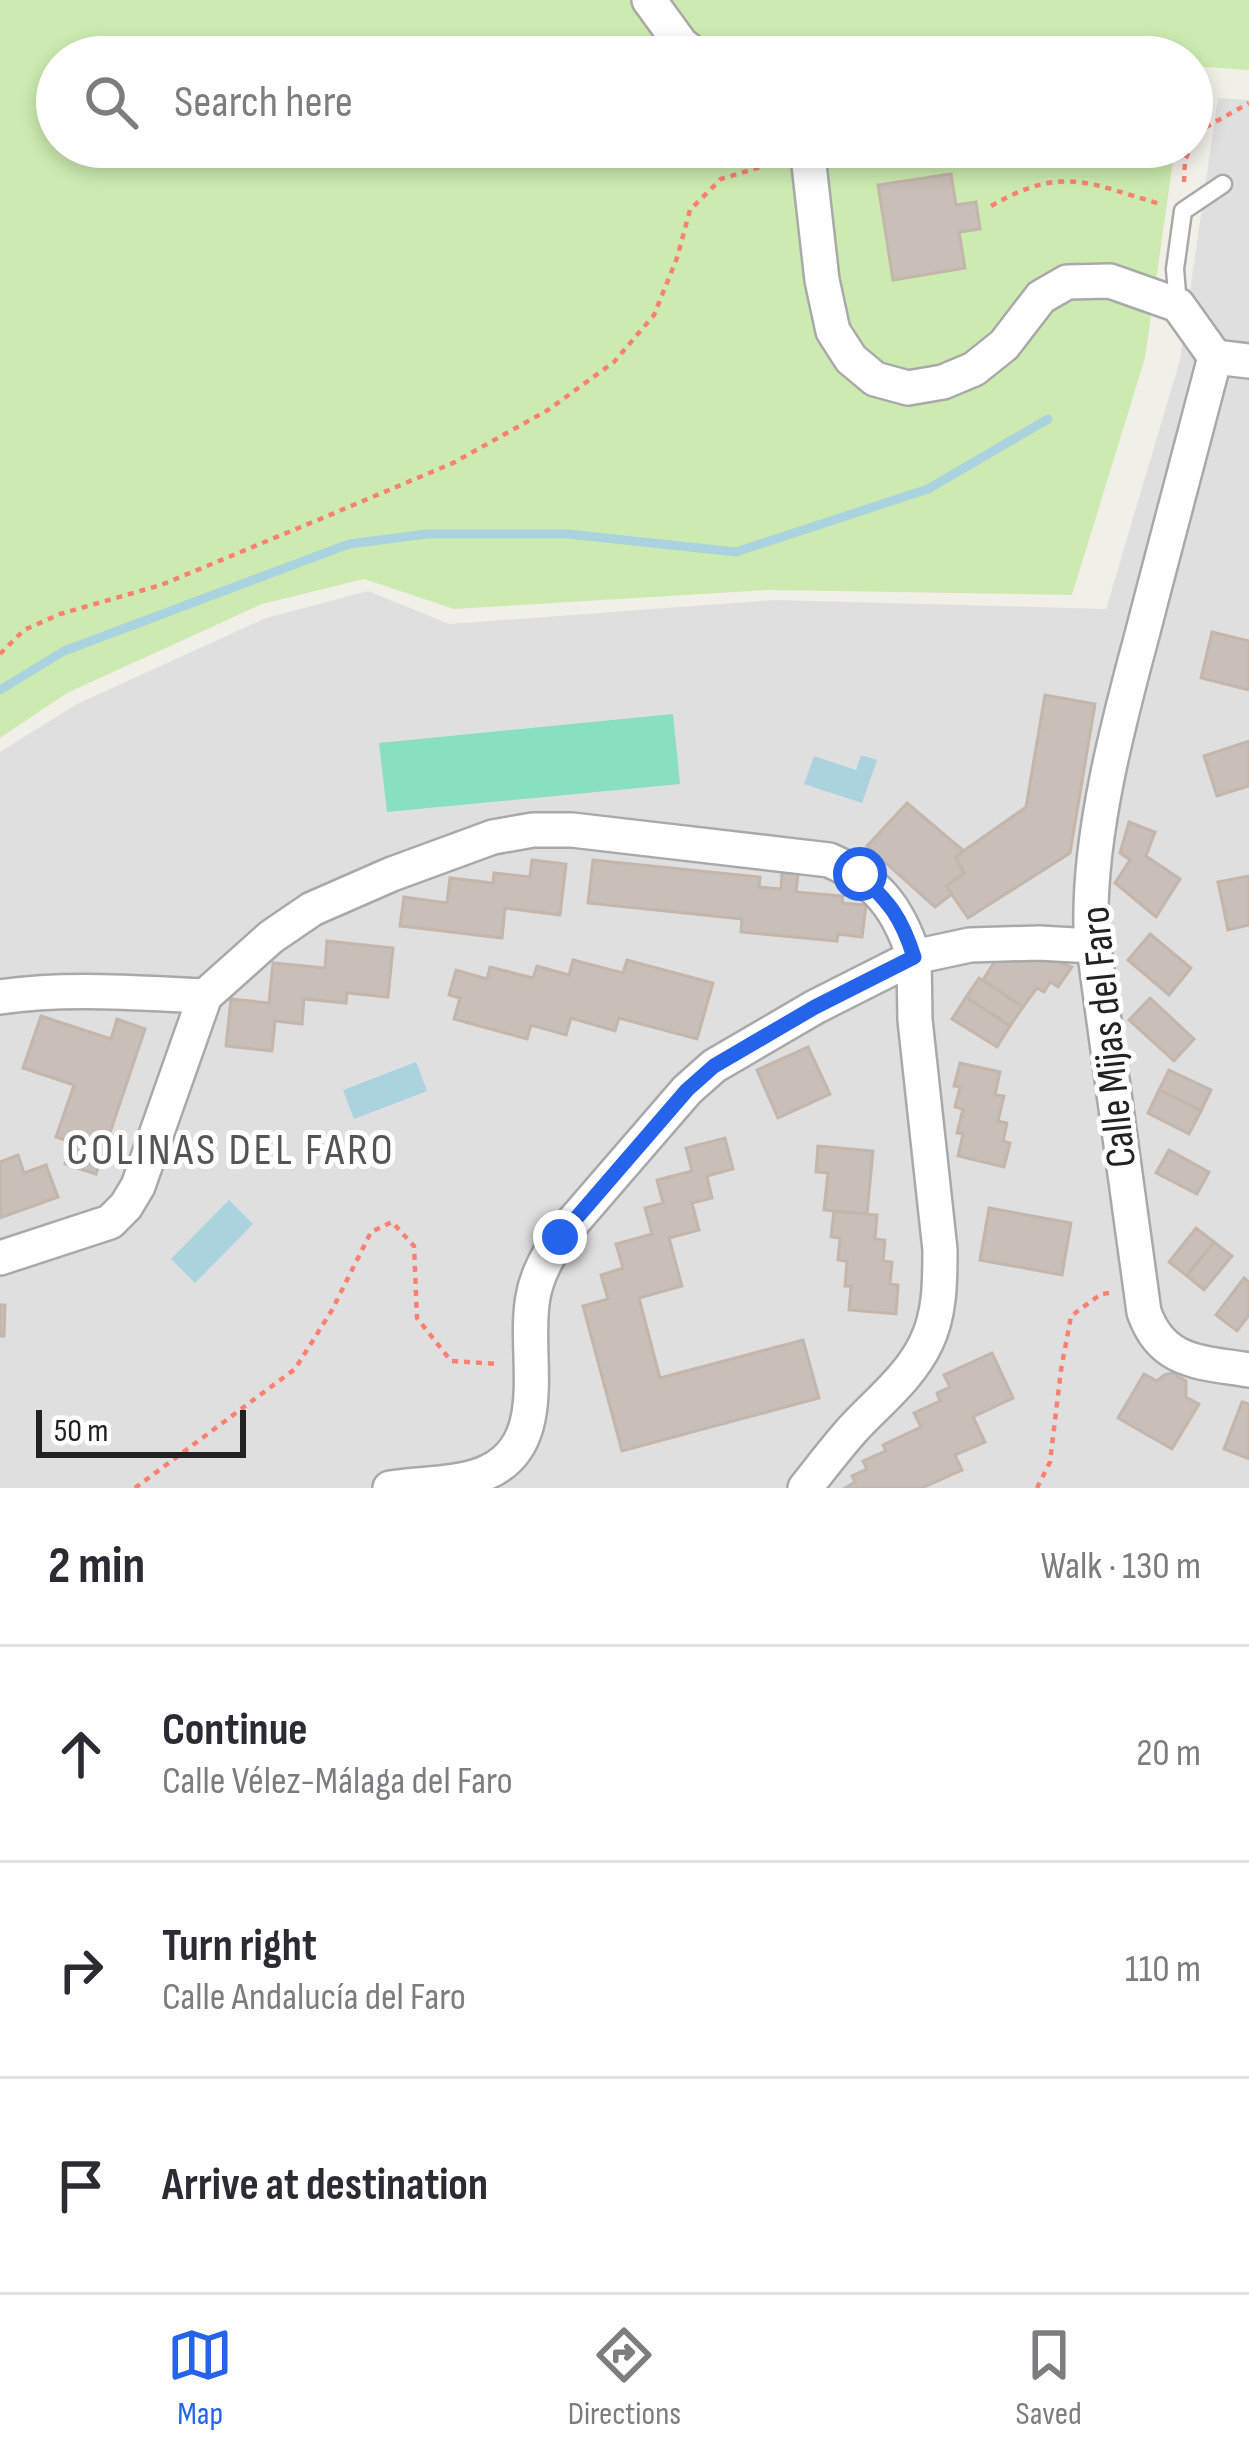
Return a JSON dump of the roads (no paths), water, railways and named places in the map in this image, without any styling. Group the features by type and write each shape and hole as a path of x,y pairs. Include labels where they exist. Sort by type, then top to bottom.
{"street":[{"path":"649,0 675,36"},
{"path":"810,168 822,280 833,331 851,359 875,379 908,388 943,382 974,369 1004,345 1041,297 1067,282 1110,281 1178,305 1232,359"},
{"name":"Calle Mijas del Faro","path":"1232,359 1123,709 1090,900 1144,1312 1152,1334 1170,1351 1194,1361 1249,1370"},
{"path":"0,1258 110,1222 126,1206 138,1186 205,995 271,937 312,909 493,837 532,830 593,832 829,860 860,874 884,898 904,926 914,957 915,1020 940,1281 927,1342 909,1371 849,1433 806,1488"},
{"path":"390,1488 478,1476 502,1465 518,1449 530,1407 530,1318 543,1264 560,1237 687,1090 714,1066 914,957 970,945 1094,946"},
{"path":"0,998 93,992 205,995"}],"lane":[{"path":"1178,305 1175,269 1183,211 1223,184"}],"water":[{"path":"861,755 877,760 862,803 804,784 814,756 856,770"},
{"path":"416,1062 427,1091 354,1119 343,1090"},
{"path":"229,1200 253,1224 195,1283 171,1259"}],"waterway":[{"path":"0,690 64,651 349,544 427,534 568,534 736,552 928,489 1048,419"}],"district":[{"name":"COLINAS DEL FARO","path":"231,1150"}]}
